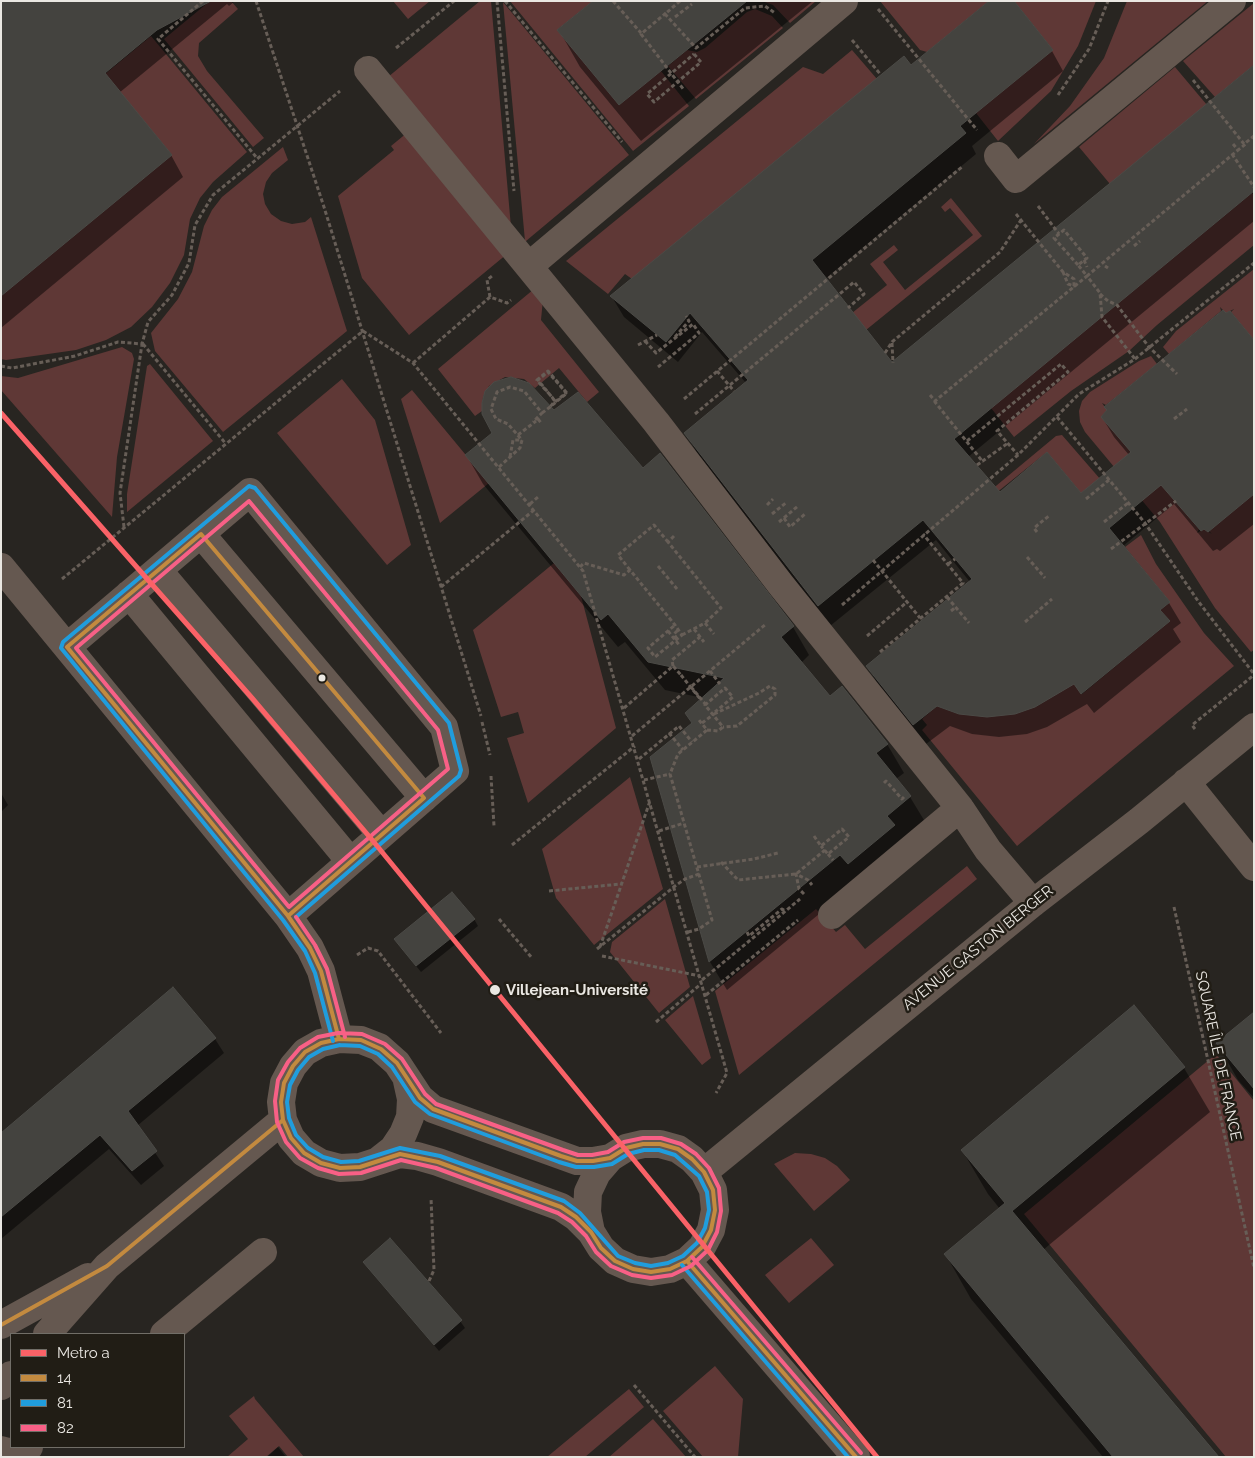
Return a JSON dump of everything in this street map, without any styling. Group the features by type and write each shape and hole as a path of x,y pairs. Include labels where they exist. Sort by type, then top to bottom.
{"street":[{"path":"529,266 844,1"},
{"path":"998,156 1016,179 1232,1"},
{"path":"368,70 656,422 780,586 960,808 988,850 1033,903"},
{"path":"67,647 250,492 444,728 455,771 288,916"},
{"path":"201,534 424,798"},
{"path":"1,567 288,916 310,948 321,971 339,1039"},
{"path":"158,570 381,834"},
{"path":"129,594 350,861"},
{"name":"AVENUE GASTON BERGER","path":"704,1172 1033,903 1254,726"},
{"path":"1186,782 1254,867"},
{"path":"832,915 960,808"},
{"path":"591,1232 587,1212 588,1192 597,1173 610,1158 626,1148 643,1144 660,1144 678,1149 692,1159 704,1172 712,1190 715,1210 711,1230 702,1247 687,1261 670,1269 652,1272 633,1269 616,1261 601,1248 591,1232 576,1217 561,1208 438,1162 417,1156 400,1154 360,1167 340,1168 321,1163 304,1153 291,1138 283,1120 281,1102 284,1083 292,1066 305,1052 321,1043 339,1039 361,1040 379,1047 397,1063 407,1081 420,1098 433,1109 577,1160 593,1161 610,1158"},
{"path":"379,1160 393,1149 403,1134 410,1117 411,1099 407,1081"},
{"path":"48,1333 107,1266 283,1120"},
{"path":"165,1333 263,1252"},
{"path":"687,1261 856,1457"},
{"path":"1,1325 107,1266"},
{"path":"1,1386 10,1377"},
{"path":"1,1450 7,1452 21,1451 27,1448"}],"path":[{"path":"203,1 158,39 257,158"},
{"path":"256,1 363,331 482,723"},
{"path":"418,32 454,1"},
{"path":"496,1 514,195"},
{"path":"505,1 644,170"},
{"path":"613,1 678,82"},
{"path":"622,12 640,34 680,1"},
{"path":"640,34 680,1"},
{"path":"871,1 966,116"},
{"path":"1066,86 1089,49 1108,1"},
{"path":"675,17 692,4"},
{"path":"665,14 696,48 745,8 755,6"},
{"path":"858,47 881,75"},
{"path":"694,54 701,62 678,82 654,102 647,94 694,54"},
{"path":"124,528 120,493 142,344 148,322 172,294 188,263 195,225 213,195 297,125 368,70"},
{"path":"1186,73 1244,144"},
{"path":"935,402 1254,137"},
{"path":"983,462 930,396 935,401 1254,137"},
{"path":"1231,155 1254,187"},
{"path":"701,384 939,185"},
{"path":"1046,217 1059,234"},
{"path":"885,353 892,342 1000,252 1021,220"},
{"path":"1027,228 1063,272 1068,284 1074,286"},
{"path":"1079,265 1088,257 1064,230 1054,238 1086,275"},
{"path":"1062,245 1055,238 1064,230 1087,258 1079,265"},
{"path":"1059,234 1055,237 1100,293 1108,301 1117,305 1149,346 1177,374"},
{"path":"1134,246 1140,241"},
{"path":"1072,258 1079,265 1086,268 1083,261 1087,257 1083,253"},
{"path":"836,609 1018,455 1079,394 1135,359 1254,263"},
{"path":"1063,272 1074,279 1074,286"},
{"path":"487,280 490,297"},
{"path":"712,399 854,282 864,294 848,308"},
{"path":"1100,293 1102,317 1135,359"},
{"path":"413,363 490,297"},
{"path":"490,297 507,303"},
{"path":"668,345 689,320 686,316"},
{"path":"630,391 699,332 693,324 656,353 645,341"},
{"path":"363,331 413,363 580,567 639,759 727,1073 716,1093"},
{"path":"62,579 363,331"},
{"path":"1,366 12,368 66,357 118,342 142,344 226,444"},
{"path":"892,342 893,362"},
{"path":"967,441 1061,364 1068,372 997,431 1018,455"},
{"path":"542,385 537,380 548,371 566,393 550,407"},
{"path":"717,371 734,392"},
{"path":"548,372 552,376"},
{"path":"518,435 556,401 538,380 548,372"},
{"path":"542,385 538,380 548,372"},
{"path":"507,394 504,386 515,386 527,392 532,404"},
{"path":"522,440 508,424 496,419 491,409 497,392 510,387 520,389 543,414"},
{"path":"556,402 566,393 563,389"},
{"path":"550,407 566,393 563,389"},
{"path":"552,398 556,402"},
{"path":"1174,419 1187,409"},
{"path":"533,422 543,414"},
{"path":"1057,417 1145,523 1198,600 1254,674"},
{"path":"538,419 542,424"},
{"path":"510,457 513,440 522,440"},
{"path":"499,466 520,448 522,440"},
{"path":"977,465 1008,443"},
{"path":"1086,499 1109,480"},
{"path":"530,504 538,497"},
{"path":"767,505 773,499"},
{"path":"783,505 772,514 787,502"},
{"path":"1111,549 1176,502"},
{"path":"1104,522 1128,503"},
{"path":"780,521 797,507 784,518 790,527 805,514"},
{"path":"441,587 534,510"},
{"path":"1037,532 1034,528 1050,516"},
{"path":"670,629 646,648 654,658 680,637 705,623 721,608 654,525 618,555 675,625 680,637"},
{"path":"876,656 963,583 923,534"},
{"path":"668,542 674,536"},
{"path":"1028,557 1044,578"},
{"path":"948,564 955,559"},
{"path":"873,560 920,618"},
{"path":"580,567 584,563 624,575 630,570"},
{"path":"658,566 677,589"},
{"path":"947,597 968,623"},
{"path":"1024,622 1052,599"},
{"path":"861,641 907,602"},
{"path":"951,611 956,607"},
{"path":"632,736 771,620"},
{"path":"705,623 714,634"},
{"path":"647,648 675,625"},
{"path":"657,656 678,639 670,629 664,634"},
{"path":"670,629 680,637"},
{"path":"647,648 670,629"},
{"path":"674,634 680,629"},
{"path":"694,629 704,642"},
{"path":"664,634 668,631 680,646"},
{"path":"657,656 680,637"},
{"path":"657,656 680,637"},
{"path":"700,637 672,660 673,666 713,714"},
{"path":"647,648 657,656"},
{"path":"647,648 657,656"},
{"path":"624,708 673,666"},
{"path":"710,672 720,684"},
{"path":"772,686 776,689 775,695 737,726 721,725 704,705 725,688 733,697 713,714 759,694 767,687 772,686"},
{"path":"691,687 721,725"},
{"path":"707,730 699,720 702,724 713,714 729,700 732,698 726,688 705,705 713,714 716,719"},
{"path":"688,932 699,929 712,920 670,774 678,754 707,730 718,731 721,725"},
{"path":"639,759 679,726 692,742"},
{"path":"670,734 683,750"},
{"path":"512,845 635,746"},
{"path":"644,780 670,774"},
{"path":"884,783 886,781 899,797"},
{"path":"650,800 599,948 675,886 685,879 699,874"},
{"path":"659,831 684,823"},
{"path":"821,846 842,829"},
{"path":"828,854 849,838 842,829"},
{"path":"821,846 842,829"},
{"path":"842,829 854,843"},
{"path":"821,846 842,829"},
{"path":"828,854 849,837 842,829"},
{"path":"828,854 814,836 822,846 837,833"},
{"path":"813,837 833,860"},
{"path":"796,874 825,850"},
{"path":"696,867 721,862 754,859 778,853"},
{"path":"721,862 738,880 796,874 808,880"},
{"path":"796,874 799,889 804,895"},
{"path":"656,1022 701,980 820,882"},
{"path":"549,891 621,884"},
{"name":"SQUARE ÎLE DE FRANCE","path":"1174,907 1254,1268"},
{"path":"747,932 749,936 782,908 785,911"},
{"path":"499,919 532,958"},
{"path":"706,995 794,923"},
{"path":"357,954 368,948 378,951 441,1033"},
{"path":"602,956 701,980"},
{"path":"429,1282 434,1270 431,1190"},
{"path":"634,1385 695,1457"}],"shaded area":[{"path":"210,1 231,1 238,9 199,43 198,56 207,71 264,138 253,147 164,39"},
{"path":"393,1 430,1 408,19"},
{"path":"480,1 491,1 511,227 388,77"},
{"path":"510,1 593,1 557,30 619,105 661,71 689,106 633,151"},
{"path":"762,1 816,1 790,23 773,5"},
{"path":"880,1 989,1 927,52 920,50"},
{"path":"1014,1 1096,1 1078,46 1051,91 998,141 976,113 1053,50"},
{"path":"1127,1 1208,1 1034,144 1070,106 1104,58"},
{"path":"503,2 629,155 526,241 525,241"},
{"path":"1254,3 1254,65 1215,97 1183,61"},
{"path":"755,9 772,16 783,28 696,99 668,66 687,50 697,52 705,48 747,12"},
{"path":"151,36 247,152 213,182 200,198 190,219 184,255 170,283 152,307 131,327 106,340 76,350 6,360 1,359 1,296 172,155 105,74"},
{"path":"852,50 877,79 632,279 625,274 608,294 566,261 803,67 823,74"},
{"path":"1175,67 1207,105 1110,184 1079,147"},
{"path":"408,132 507,254 409,335 362,278 338,196 394,150 391,146"},
{"path":"283,147 288,160 272,173 266,182 263,194 265,204 271,214 281,221 292,224 305,222 311,217 347,331 223,432 155,351 151,333 178,299 192,272 204,226 212,210 222,197"},
{"path":"1252,193 1254,195 1254,245 1157,325 1129,351 1071,391 1014,437 991,408"},
{"path":"951,198 982,236 866,330 852,313 887,285 870,264 894,245 898,250 883,262 905,290 973,235 950,208 945,212 941,207"},
{"path":"1254,269 1254,340 1231,312 1234,309 1226,313 1220,307 1221,311 1169,354 1163,347 1176,331"},
{"path":"534,289 543,299 541,320 599,392 587,402 559,368 535,388 524,379 505,377 489,386 483,397 482,411 475,416 438,369"},
{"path":"122,347 132,353 134,359 117,457 112,517 1,390 1,376 18,378"},
{"path":"1151,356 1157,364 1106,405 1102,403 1107,410 1101,417 1105,416 1199,529 1197,533 1204,529 1212,534 1209,531 1254,494 1254,650 1251,652 1215,608 1160,522 1085,432 1080,422 1079,411 1082,401 1090,392 1139,361"},
{"path":"150,364 213,441 127,512 127,494 147,366"},
{"path":"342,379 375,420 411,545 387,565 277,433"},
{"path":"412,390 489,483 440,523 401,399"},
{"path":"1062,435 1101,480 1081,493 1047,452 939,539 937,535 1056,436"},
{"path":"1141,535 1156,564 1204,633 1234,666 1017,846 922,730 927,725 922,719 937,706 959,714 1040,705 1038,698 1073,683 1082,694 1170,621 1160,610 1170,602 1125,547"},
{"path":"554,563 581,596 616,728 528,803 507,738 524,733 518,712 501,717 473,630"},
{"path":"630,777 663,889 594,945 556,898 542,849"},
{"path":"967,866 977,879 739,1075 715,991 816,909 836,932 845,925 865,949"},
{"path":"665,899 690,987 659,1013 610,952 612,942"},
{"path":"693,996 711,1058 702,1065 665,1020"},
{"path":"1216,1054 1254,1101 1254,1457 1226,1457 1024,1214"},
{"path":"795,1153 811,1154 825,1158 837,1166 850,1180 814,1211 774,1164"},
{"path":"811,1238 834,1265 789,1303 765,1275"},
{"path":"715,1366 743,1399 738,1457 703,1457 663,1411"},
{"path":"629,1389 644,1407 585,1457 547,1457"},
{"path":"254,1396 304,1457 288,1457 279,1446 266,1457 227,1457 248,1439 229,1416"},
{"path":"653,1419 686,1457 609,1457"}],"building":[{"path":"1,1 211,1 157,30 105,73 172,155 1,296"},
{"path":"593,1 747,1 619,105 557,30"},
{"path":"989,1 1014,1 1053,50 960,126 966,133 812,260 892,362 1254,65 1254,191 954,439 1000,492 1047,452 1081,493 1131,452 1101,417 1107,410 1104,407 1223,310 1226,313 1230,311 1254,340 1254,494 1208,532 1204,529 1201,531 1161,485 1109,528 1170,602 1160,610 1170,621 1081,694 1074,684 1035,707 1015,714 987,717 959,714 937,706 913,725 866,666 972,579 923,520 818,606 684,433 748,380 690,313 666,342 610,296 904,56 911,65"},
{"path":"511,377 529,383 554,410 578,392 643,468 660,453 794,626 781,637 830,696 842,686 888,744 876,753 911,796 887,816 895,825 848,864 840,855 709,962 650,757 692,723 685,713 724,678 648,662 608,614 601,620 465,455 492,433 482,414 485,391 494,382"},
{"path":"452,892 475,919 416,966 394,939"},
{"path":"173,987 216,1038 128,1111 157,1151 132,1171 100,1135 1,1217 1,1133"},
{"path":"1134,1005 1185,1067 1012,1211 1219,1457 1113,1457 944,1254 1005,1203 961,1150"},
{"path":"1254,1012 1254,1089 1216,1043"},
{"path":"390,1238 462,1320 434,1345 363,1262"}],"metro line":[{"name":"a","path":"1,413 252,698 373,841 877,1457"}],"transit line":[{"name":"81","path":"296,917 459,776 461,770 449,723 255,488 249,486 63,642 61,648 283,920 305,951 315,973 333,1041"},
{"name":"82","path":"249,501 438,730 448,769 289,907 76,648 249,501"},
{"name":"14","path":"201,534 424,798 288,916 67,647 201,534"},
{"name":"14","path":"288,916 310,948 321,971 339,1039"},
{"name":"82","path":"296,917 315,945 327,969 345,1037"},
{"name":"82","path":"338,1033 318,1037 300,1048 288,1062 278,1080 275,1101 277,1122 286,1142 300,1158 318,1168 339,1174 361,1173 401,1160 436,1168 558,1213 572,1222 586,1236 596,1252 611,1266 632,1275 651,1278 672,1275 691,1266 708,1250 717,1232 721,1211 719,1188 709,1168 696,1154 681,1144 661,1138 643,1138 624,1142 608,1152 578,1155 436,1104 425,1094 402,1059 385,1044 362,1034 339,1033"},
{"name":"14","path":"339,1039 361,1040 381,1049 397,1063 420,1098 433,1109 561,1156 577,1161 593,1161 610,1158 626,1148 643,1144 660,1144 678,1149 692,1159 704,1172 713,1190 715,1210 711,1230 702,1247 687,1261 670,1269 651,1272 633,1269 615,1261 601,1248 591,1232 576,1217 561,1207 438,1162 400,1154 360,1167 340,1168 321,1163 304,1153 291,1138 283,1120 281,1102 284,1083 293,1066 305,1052 321,1043 339,1039"},
{"name":"81","path":"340,1045 360,1046 378,1054 392,1067 415,1102 430,1114 559,1162 576,1167 594,1167 612,1164 628,1154 644,1150 659,1150 675,1155 699,1176 707,1192 709,1210 705,1228 697,1243 683,1256 668,1263 651,1266 635,1263 618,1256 580,1213 564,1201 440,1156 400,1148 359,1161 341,1162 323,1157 308,1148 296,1135 289,1118 287,1102 290,1085 298,1070 309,1057 323,1049 340,1045"},
{"name":"14","path":"1,1325 107,1266 283,1120"},
{"name":"82","path":"692,1257 861,1453"},
{"name":"14","path":"687,1261 856,1457"},
{"name":"81","path":"682,1265 848,1457"}],"place":[{"name":"Villejean-Université","path":"495,990"}]}
